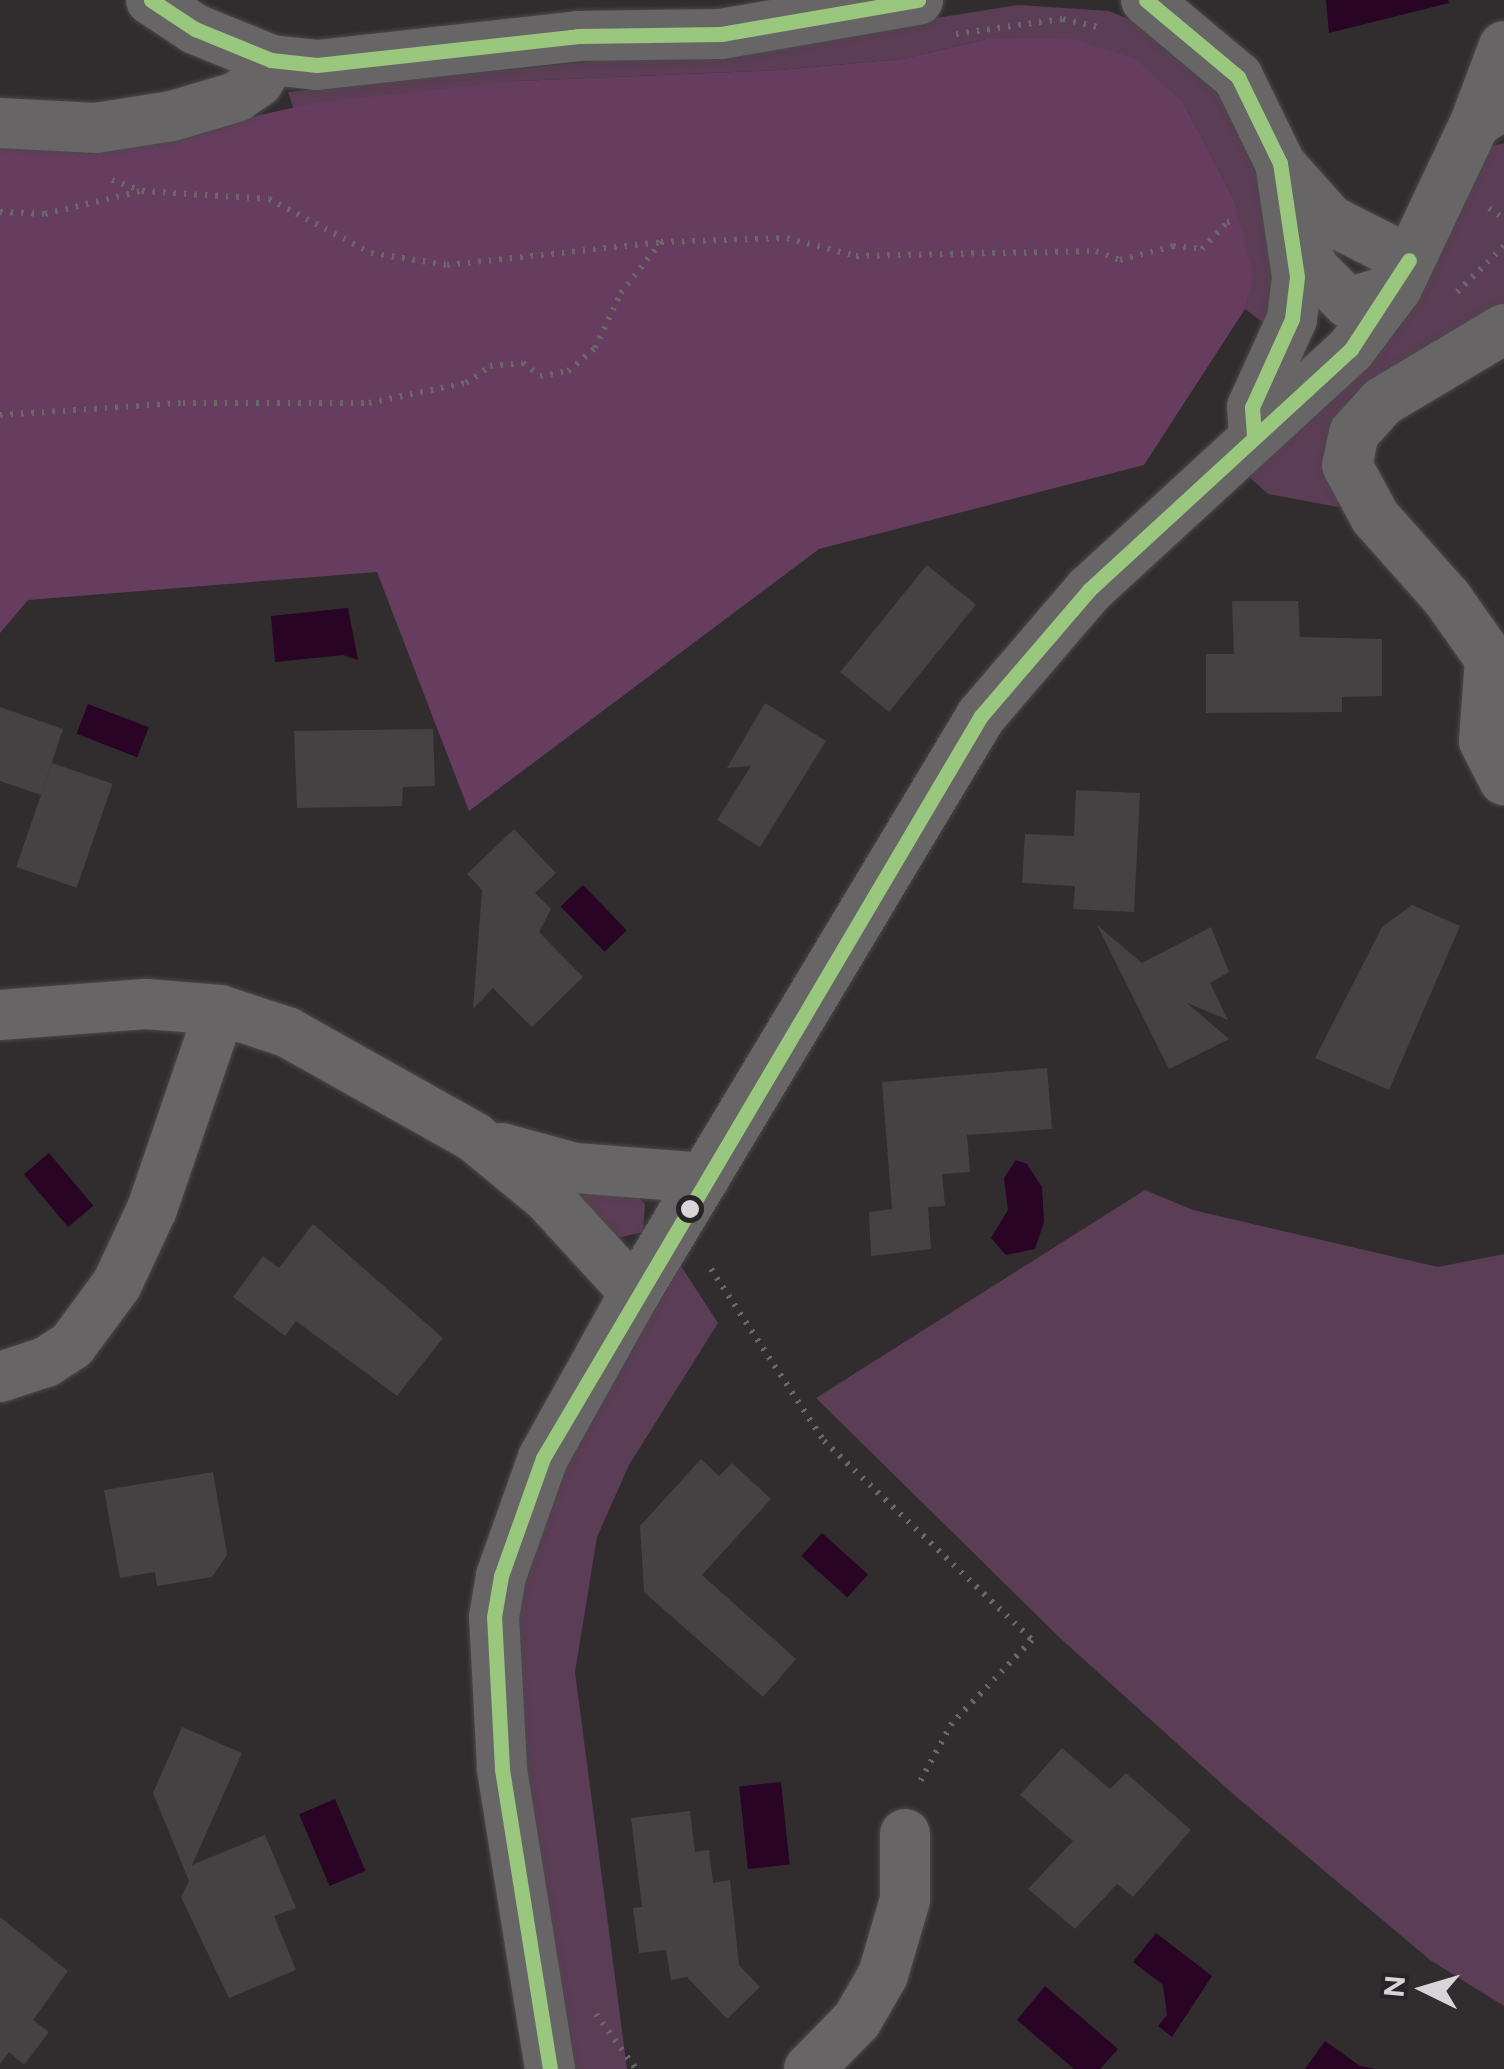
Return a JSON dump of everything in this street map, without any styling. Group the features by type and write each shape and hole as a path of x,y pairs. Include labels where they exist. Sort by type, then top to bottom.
{"street":[{"path":"151,0 195,29 271,60 317,65 578,36 721,34 934,18"},
{"path":"1131,16 1238,77 1280,163 1292,218 1314,268 1348,302 1402,274"},
{"path":"550,2069 502,1768 494,1617 526,1497 635,1293 991,703 1089,590 1351,349 1402,274 1489,114 1504,46"},
{"path":"0,123 57,129 172,116 236,98 258,82 271,60"},
{"path":"1280,163 1330,220 1402,274"},
{"path":"1254,438 1252,406 1292,319 1292,218"},
{"path":"1504,330 1383,402 1348,448 1356,491 1497,662 1484,742 1504,780"},
{"path":"0,1015 146,1004 220,1010 287,1032 474,1137 544,1163 705,1178"},
{"path":"0,1377 46,1362 72,1345 117,1284 152,1209 220,1010"},
{"path":"474,1137 548,1198 635,1293"},
{"path":"809,2069 857,2020 883,1975 905,1900 905,1834"}],"path":[{"path":"934,18 1063,20 1131,16"},
{"path":"57,129 95,174 142,191 269,199 371,252 448,265 661,242 787,238 856,256 1096,252 1120,260 1173,246 1202,249 1227,222 1292,218"},
{"path":"0,212 44,214 142,191"},
{"path":"0,415 183,403 369,404 466,383 490,366 523,363 540,376 568,371 595,348 621,294 661,242"},
{"path":"678,1224 824,1441 1032,1640 952,1722 919,1778 905,1834"},
{"path":"586,1998 636,2069"}],"shaded area":[{"path":"1326,0 1448,0 1449,3 1329,33"},
{"path":"1018,5 1109,11 1153,29 1232,106 1265,188 1279,267 1264,323 1245,309 1252,276 1235,201 1184,104 987,39 902,59 779,70 518,81 296,117 288,92 790,41"},
{"path":"1070,38 1136,59 1184,104 1235,201 1253,276 1245,309 1144,465 819,549 469,811 377,572 28,600 0,633 0,142 85,153 320,102 518,81 779,70 902,59 987,39"},
{"path":"1504,143 1504,310 1467,333 1338,488 1338,507 1268,494 1247,475 1397,332 1491,146"},
{"path":"348,608 358,660 343,655 275,662 271,616"},
{"path":"88,704 149,727 137,757 77,734"},
{"path":"583,885 627,930 604,952 561,907"},
{"path":"49,1153 93,1206 68,1227 24,1174"},
{"path":"1016,1160 1027,1164 1042,1187 1044,1222 1035,1249 1006,1255 991,1238 1008,1210 1004,1178"},
{"path":"1145,1190 1193,1210 1438,1267 1504,1254 1504,2006 1430,1960 1232,1793 1060,1638 816,1398"},
{"path":"584,1192 634,1192 645,1204 643,1232 618,1238 581,1201"},
{"path":"679,1263 718,1323 629,1465 597,1537 575,1672 627,2069 567,2069 513,1724 520,1588 542,1504"},
{"path":"822,1533 868,1574 847,1598 801,1556"},
{"path":"781,1782 790,1865 748,1869 739,1786"},
{"path":"335,1799 365,1871 330,1886 299,1814"},
{"path":"1156,1933 1212,1976 1172,2037 1158,2026 1167,2015 1163,1985 1133,1962"},
{"path":"1045,1986 1118,2049 1100,2069 1074,2069 1017,2020"},
{"path":"1325,2041 1360,2066 1376,2069 1305,2069"}],"building":[{"path":"927,565 976,605 889,712 840,672"},
{"path":"1232,601 1298,601 1300,637 1382,639 1382,696 1342,697 1342,712 1206,713 1206,654 1234,654"},
{"path":"765,703 826,741 760,847 717,820 751,766 727,768"},
{"path":"0,707 63,729 41,795 0,781"},
{"path":"433,729 435,786 403,787 402,806 297,808 294,731"},
{"path":"52,763 113,784 77,888 16,867"},
{"path":"1076,790 1140,793 1134,912 1073,909 1075,886 1022,883 1025,834 1074,836"},
{"path":"514,829 556,873 535,893 551,909 539,932 583,977 532,1027 493,988 473,1009 482,890 467,874"},
{"path":"1412,905 1460,926 1389,1090 1315,1058 1382,927"},
{"path":"1097,925 1142,963 1211,927 1229,972 1210,983 1228,1020 1187,1003 1229,1039 1169,1069"},
{"path":"1047,1068 1052,1129 967,1135 970,1172 942,1174 945,1206 928,1207 931,1249 871,1256 869,1212 892,1209 882,1082"},
{"path":"313,1224 443,1338 397,1396 296,1321 285,1336 233,1297 263,1256 279,1268"},
{"path":"701,1459 719,1476 732,1463 771,1499 702,1575 796,1659 763,1697 644,1592 640,1526"},
{"path":"213,1472 227,1555 212,1577 157,1586 155,1572 120,1578 104,1490"},
{"path":"182,1727 242,1753 192,1865 265,1835 296,1908 274,1916 296,1970 229,1998 181,1897 189,1881 153,1793"},
{"path":"1062,1748 1110,1789 1126,1773 1191,1830 1133,1897 1117,1884 1075,1929 1028,1889 1073,1841 1020,1795"},
{"path":"690,1811 695,1852 709,1850 713,1883 730,1880 739,1965 760,1987 727,2019 687,1977 671,1980 666,1950 639,1953 633,1908 642,1907 631,1818"},
{"path":"0,1917 68,1971 33,2020 49,2032 24,2065 9,2052 0,2064"}],"transit line":[{"path":"151,0 195,29 271,60 317,65 578,36 721,34 918,0"},
{"path":"1146,0 1238,77 1280,163 1297,277 1292,319 1252,407 1254,438"},
{"path":"550,2069 502,1768 494,1617 501,1576 543,1458 981,716 1089,590 1351,349 1409,260"}]}
